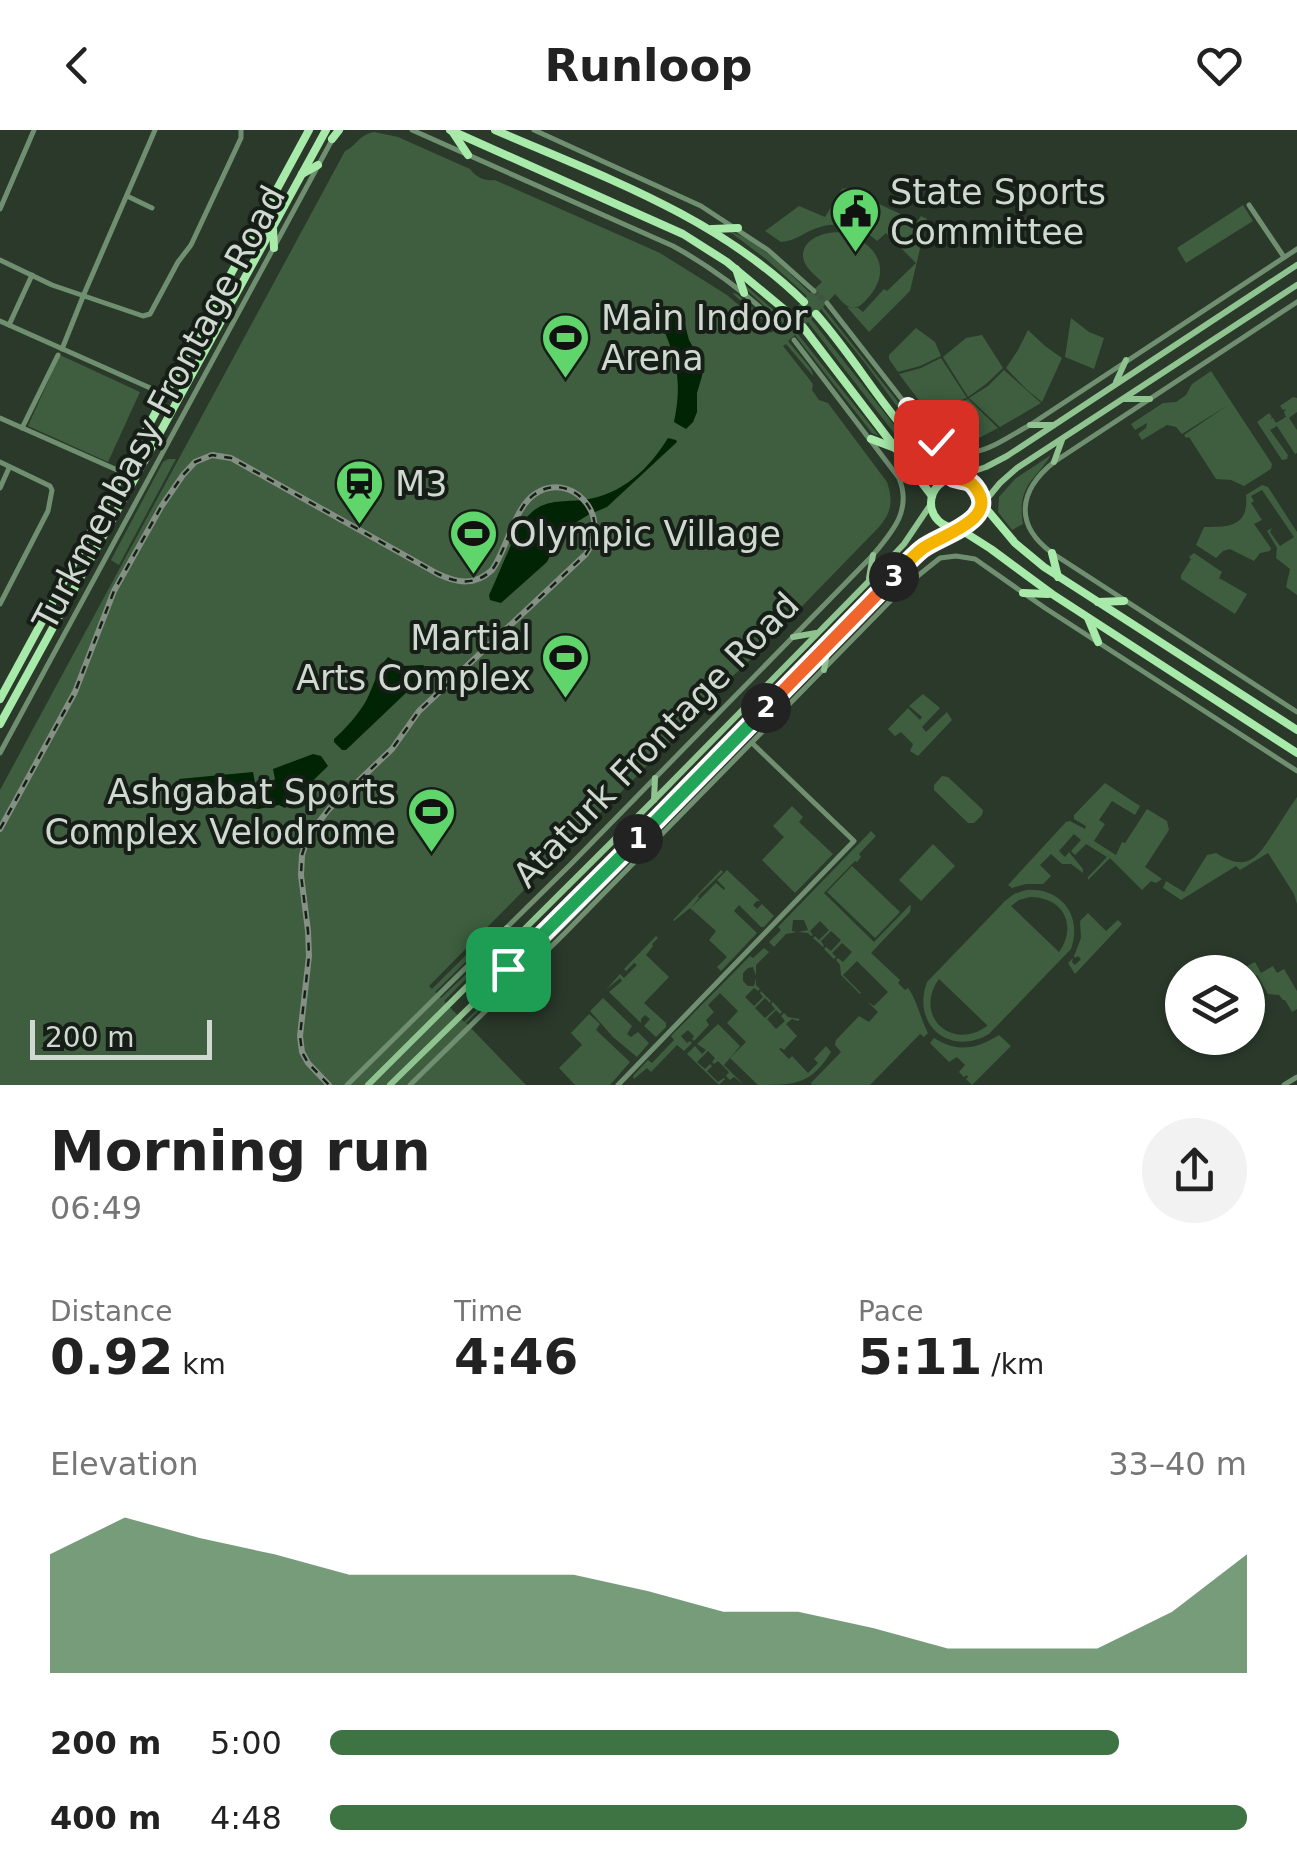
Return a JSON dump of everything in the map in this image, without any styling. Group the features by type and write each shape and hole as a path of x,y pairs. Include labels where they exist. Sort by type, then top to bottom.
{"main road":[{"path":"0,699 307,130"},
{"path":"0,724 326,130"},
{"path":"332,139 339,130"},
{"path":"452,130 468,154"},
{"path":"452,130 655,220 736,268 790,314"},
{"path":"495,130 711,229 765,267 804,302"},
{"path":"302,174 318,166"},
{"path":"273,224 274,248"},
{"path":"711,229 738,228"},
{"path":"368,1085 868,582 904,544 940,484 996,462 1297,265"},
{"path":"736,268 744,292"},
{"path":"390,1085 571,908 922,549 971,523 1009,475 1297,286"},
{"path":"816,314 930,457 954,478 977,489 981,506 1021,549 1297,730"},
{"path":"803,328 898,448 931,500 936,519 991,548 1052,594 1297,753"},
{"path":"1114,386 1126,360"},
{"path":"1122,399 1150,399"},
{"path":"908,407 910,434"},
{"path":"1030,425 1054,425"},
{"path":"159,433 171,439"},
{"path":"1054,462 1063,438"},
{"path":"871,439 898,448"},
{"path":"1052,554 1058,576"},
{"path":"868,582 873,555"},
{"path":"879,592 904,587"},
{"path":"1023,593 1052,594"},
{"path":"1098,602 1124,601"},
{"path":"1088,618 1098,642"},
{"path":"793,636 817,633"},
{"path":"824,670 829,643"},
{"path":"654,800 655,778"},
{"path":"507,928 516,938"}],"street":[{"path":"0,209 34,130"},
{"path":"22,428 60,352 155,130"},
{"path":"0,260 52,284 143,316 150,314 191,245 242,138 241,130"},
{"path":"412,130 661,240 744,292 784,330"},
{"path":"534,130 679,194 738,228 814,291"},
{"name":"Turkmenbasy Frontage Road","path":"0,753 332,139"},
{"path":"127,196 152,208"},
{"path":"1249,204 1284,258"},
{"path":"827,303 936,442 956,452 971,453 1030,425 1297,249"},
{"path":"10,325 32,275"},
{"path":"1297,302 1054,462 1030,488 1025,511 1034,537 1052,554 1297,712"},
{"path":"0,321 60,352 166,395"},
{"path":"794,340 871,439"},
{"path":"0,418 124,473"},
{"name":"Ataturk Frontage Road","path":"347,1085 873,555 900,520 904,499 900,478 871,439"},
{"path":"0,462 52,490 48,511 0,604"},
{"path":"0,488 10,466"},
{"name":"Ataturk Frontage Road","path":"410,1085 904,587 936,560 969,557 982,562 1023,593"},
{"path":"1023,593 1297,771"},
{"path":"618,1085 854,841 752,743"},
{"path":"446,1030 468,1028"},
{"path":"401,1085 403,1071"},
{"path":"1284,1085 1297,1077"}],"shaded area":[{"name":"Olympic Village","path":"374,132 398,137 470,169 481,178 495,180 660,253 727,295 771,333 774,330 732,293 776,329 782,322 745,285 785,320 807,296 730,232 762,249 810,293 822,282 804,261 807,244 833,233 857,238 873,251 880,265 876,286 856,307 846,305 835,294 823,307 902,407 904,416 821,309 811,319 912,448 939,475 928,484 911,455 808,322 797,333 879,436 872,433 795,335 788,341 814,377 786,344 783,346 813,384 812,390 819,400 828,403 887,482 889,511 879,527 721,691 429,986 432,989 493,928 491,937 435,992 441,998 504,938 444,1001 464,1022 737,747 740,749 466,1023 526,1085 0,1085 0,790 345,151"},
{"path":"846,188 917,222 921,216 927,219 910,291 869,332 847,307 863,312 916,263 886,233 877,241 857,228 833,225 781,242 765,231 799,206 825,217"},
{"path":"1243,205 1253,221 1186,263 1177,248"},
{"path":"669,311 683,317 689,340 703,365 697,412 686,429 674,422 676,369 659,319"},
{"path":"1071,318 1104,338 1094,369 1065,357"},
{"path":"916,328 935,342 941,356 898,372 889,355"},
{"path":"1028,330 1062,358 1042,402 1006,368"},
{"path":"982,335 1003,368 968,397 943,357 966,338"},
{"path":"60,355 140,392 108,462 28,426"},
{"path":"941,358 967,398 927,411 899,374"},
{"path":"1004,370 1041,403 1000,427 969,398"},
{"path":"1211,371 1272,464 1271,469 1244,486 1216,479 1184,435 1228,405 1182,434 1167,425 1142,440 1138,434 1147,423 1135,430 1131,424 1163,403 1176,402"},
{"path":"1297,398 1297,412 1289,418 1297,430 1297,453 1277,426 1270,430 1288,455 1282,460 1257,422 1269,413 1276,423 1286,417 1286,409 1280,406"},
{"path":"968,399 998,428 979,438 963,440 964,427 970,425 972,417 962,409 954,417 960,427 958,439 941,430 929,413"},
{"path":"668,438 677,442 607,507 572,525 547,562 501,603 490,600 514,539 532,512 550,503 610,493 643,470"},
{"path":"1051,455 1025,492 1023,524 1012,530 998,512 999,497 1015,479"},
{"path":"168,459 176,459 119,565 111,560"},
{"path":"1262,485 1268,487 1297,532 1297,595 1286,587 1290,569 1276,558 1277,548 1267,531 1272,528 1270,532 1280,546 1294,537 1262,490 1251,496 1251,503 1262,520 1254,524 1270,551 1260,553 1254,561 1230,549 1216,558 1196,545 1204,527 1229,525 1241,519 1246,495"},
{"path":"1194,553 1222,572 1219,578 1247,594 1235,614 1181,579"},
{"path":"388,657 403,666 423,665 429,671 342,750 334,739 363,706"},
{"path":"923,694 940,708 922,727 926,732 947,712 952,720 918,756 910,751 913,744 901,732 895,736 888,729 908,708 920,720 922,717 909,706"},
{"path":"313,754 321,756 328,766 285,808 239,807 210,793 187,791 179,779 253,772 255,783 266,787 275,779 273,769"},
{"path":"942,776 948,777 983,810 974,823 968,823 934,790"},
{"path":"1105,783 1140,806 1135,815 1112,801 1099,820 1105,824 1094,841 1116,855 1147,809 1167,821 1169,830 1145,867 1162,879 1151,881 1142,890 1110,858 1088,880 1107,857 1086,844 1075,855 1071,851 1081,840 1074,834 1059,851 1065,857 1069,852 1083,873 1051,854 1040,865 1051,876 1043,884 1012,888 1008,885 1066,822 1085,829 1074,815"},
{"path":"1297,797 1297,904 1268,853 1240,870 1236,866 1181,900 1163,888 1166,881 1184,892 1207,855 1216,853 1236,862 1251,860"},
{"path":"792,806 803,817 799,822 833,854 795,893 762,860 784,837 773,826"},
{"path":"871,831 876,836 859,854 861,857 824,893 874,942 911,906 910,912 871,953 900,980 898,983 905,990 908,988 928,1033 924,1037 920,1034 870,1085 812,1085 841,1052 836,1040 859,1016 869,1022 878,1012 868,1002 874,1006 888,992 857,961 843,975 860,994 841,975 836,960 843,962 852,952 842,943 832,953 834,959 824,949 831,951 841,940 831,931 821,941 823,947 813,938 819,940 829,930 820,921 810,931 811,936 798,932 808,930 804,920 793,920 792,931 797,932 786,934 774,947 769,942 781,930 778,927"},
{"path":"933,844 955,866 921,901 899,880"},
{"path":"852,866 900,912 875,938 827,892"},
{"path":"721,870 691,908 716,883 724,890 717,880 727,870 760,901 753,905 757,909 762,904 774,916 761,927 739,905 734,911 757,933 721,971 717,967 727,957 709,940 716,931 690,908 673,920"},
{"path":"1038,890 1059,899 1074,925 1071,949 989,1034 961,1042 948,1039 937,1033 924,1012 927,982 1014,894","holes":["1030,897 1051,902 1064,914 1067,932 1059,952 1011,906","939,979 987,1025 987,1026 961,1035 940,1026 930,1005"]},
{"path":"1088,913 1106,931 1118,920 1122,924 1075,974 1068,963 1073,958 1075,965 1081,959 1074,956 1081,938 1080,921"},
{"path":"656,936 646,955 669,977 644,1003 666,1023 656,1037 644,1026 650,1019 645,1015 641,1023 609,992 622,981 620,978 606,990 620,974 624,978 637,965 624,969"},
{"path":"764,948 769,952 756,965 756,976 753,967 743,973 748,986 754,986 756,978 760,989 754,988 745,997 754,1006 763,997 761,991 771,1001 765,998 755,1008 765,1018 775,1009 773,1002 782,1012 776,1010 767,1019 776,1029 785,1021 781,1016 784,1013 800,1019 786,1024 797,1036 784,1050 779,1049 789,1059 792,1056 808,1073 826,1046 831,1052 824,1063 800,1081 758,1085 730,1058 746,1042 727,1023 738,1011 720,993 708,1005 714,1012 706,1020 709,1025 694,1041 688,1030 681,1036 692,1043 684,1051 677,1045 651,1072 647,1068 634,1079 750,956 753,958"},
{"path":"1273,966 1277,973 1284,969 1297,991 1297,1009 1292,1012 1279,995 1268,994 1265,971"},
{"path":"603,998 632,1026 627,1034 631,1037 638,1032 649,1043 637,1057 590,1011"},
{"path":"589,1014 600,1024 596,1030 630,1062 610,1085 575,1085 559,1068 582,1045 571,1033"},
{"path":"718,1024 740,1046 724,1065 744,1085 734,1077 730,1080 726,1076 729,1072 718,1061 712,1062 715,1058 708,1051 697,1062 705,1069 710,1064 707,1071 718,1082 725,1079 719,1085 687,1054 695,1046 702,1054 706,1050 697,1044"},
{"path":"999,1035 1011,1046 972,1085 967,1075 959,1072 965,1065 957,1057 949,1062 930,1043 934,1038 951,1046 967,1047"}],"tunnel":[{"path":"814,291 827,303"}],"railway":[{"path":"0,829 75,692 114,591 161,507 195,462 212,455 231,458 438,574 459,581 479,579 492,570 516,519 535,494 561,488 584,500 595,524 586,554 419,711 392,749 329,809 308,836 301,875 309,956 300,1036 308,1063 329,1085"}],"place":[{"name":"State Sports Committee","path":"855,254"},
{"name":"Main Indoor Arena","path":"566,380"},
{"name":"M3","path":"360,526"},
{"name":"Olympic Village","path":"474,576"},
{"name":"Martial Arts Complex","path":"566,700"},
{"name":"Ashgabat Sports Complex Velodrome","path":"431,854"}],"route":[{"path":"508,969 908,562 932,542 976,518 981,506 977,489 941,468 910,434 908,407 936,442"}]}
